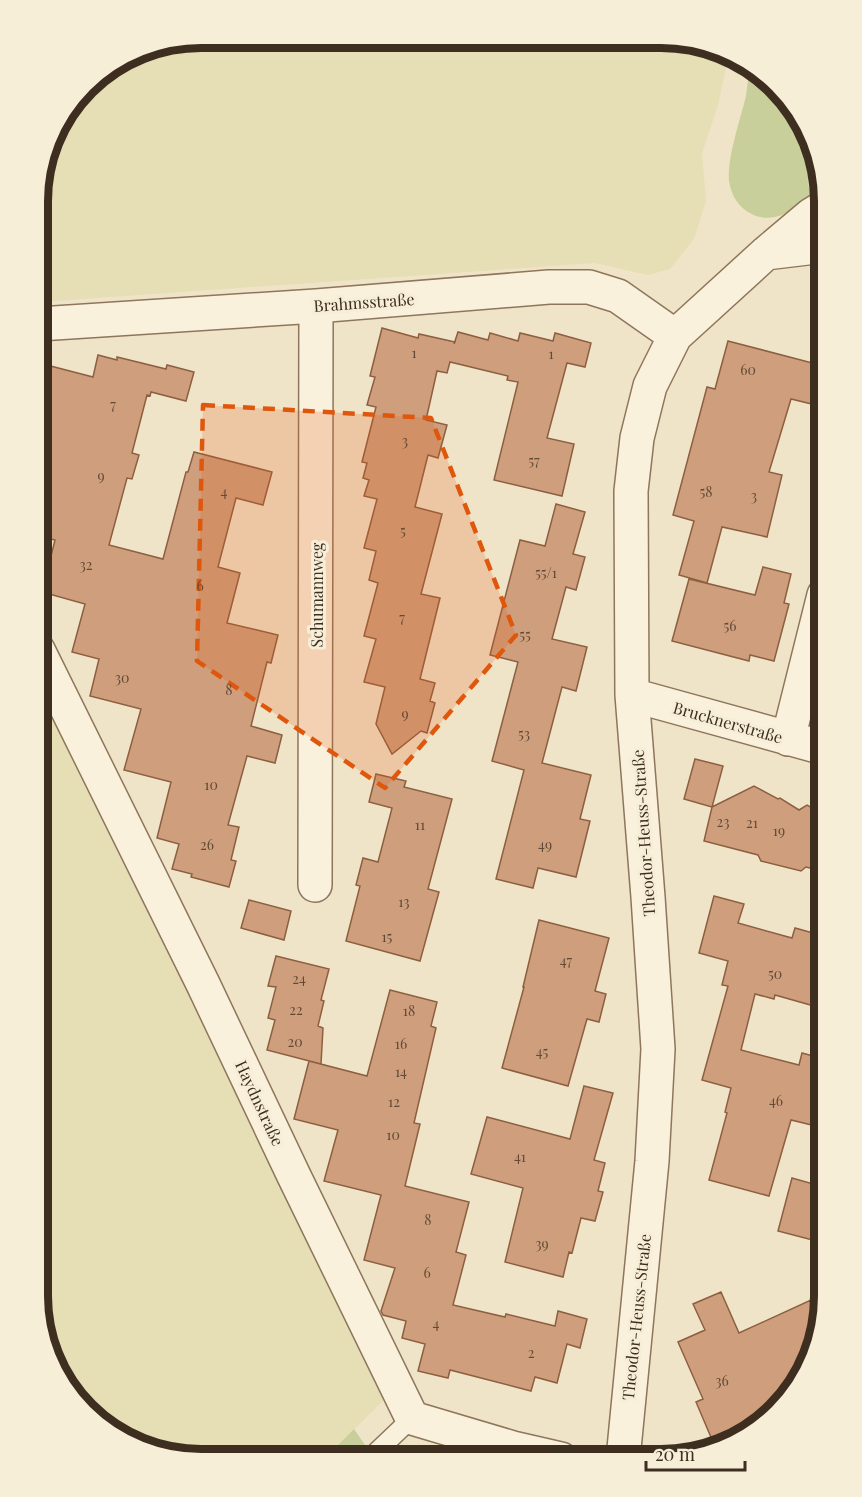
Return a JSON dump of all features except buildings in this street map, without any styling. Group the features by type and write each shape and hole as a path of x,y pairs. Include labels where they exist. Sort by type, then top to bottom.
{"street":[{"name":"Theodor-Heuss-Straße","path":"623,1449 652,1161 658,1049 632,695 631,491 637,438 650,386 675,336 814,212"},
{"path":"766,253 814,247"},
{"name":"Brahmsstraße","path":"48,323 316,306 549,287 589,287 618,296 675,336"},
{"name":"Schumannweg","path":"315,885 316,306"},
{"path":"788,739 814,636"},
{"name":"Haydnstraße","path":"48,670 203,984 412,1418"},
{"name":"Brucknerstraße","path":"632,695 814,746"},
{"path":"412,1418 517,1449"}],"lane":[{"path":"379,1449 412,1418"}],"highlighted area":[{"path":"203,405 431,418 516,635 385,788 197,661"}],"shaded area":[{"path":"661,48 691,51 727,63 718,105 702,153 706,201 694,239 670,269 648,275 595,263 48,301 49,181 56,152 69,125 86,100 100,86 133,64 162,53 181,49"},
{"path":"48,707 385,1399 334,1449 181,1448 143,1437 108,1417 80,1389 64,1364 51,1326 48,1296"}],"green space":[{"path":"749,76 776,100 798,133 806,152 811,171 808,179 809,186 814,197 783,215 766,218 748,212 735,199 731,190 729,172 732,150"},
{"path":"354,1429 368,1449 334,1449"}]}
